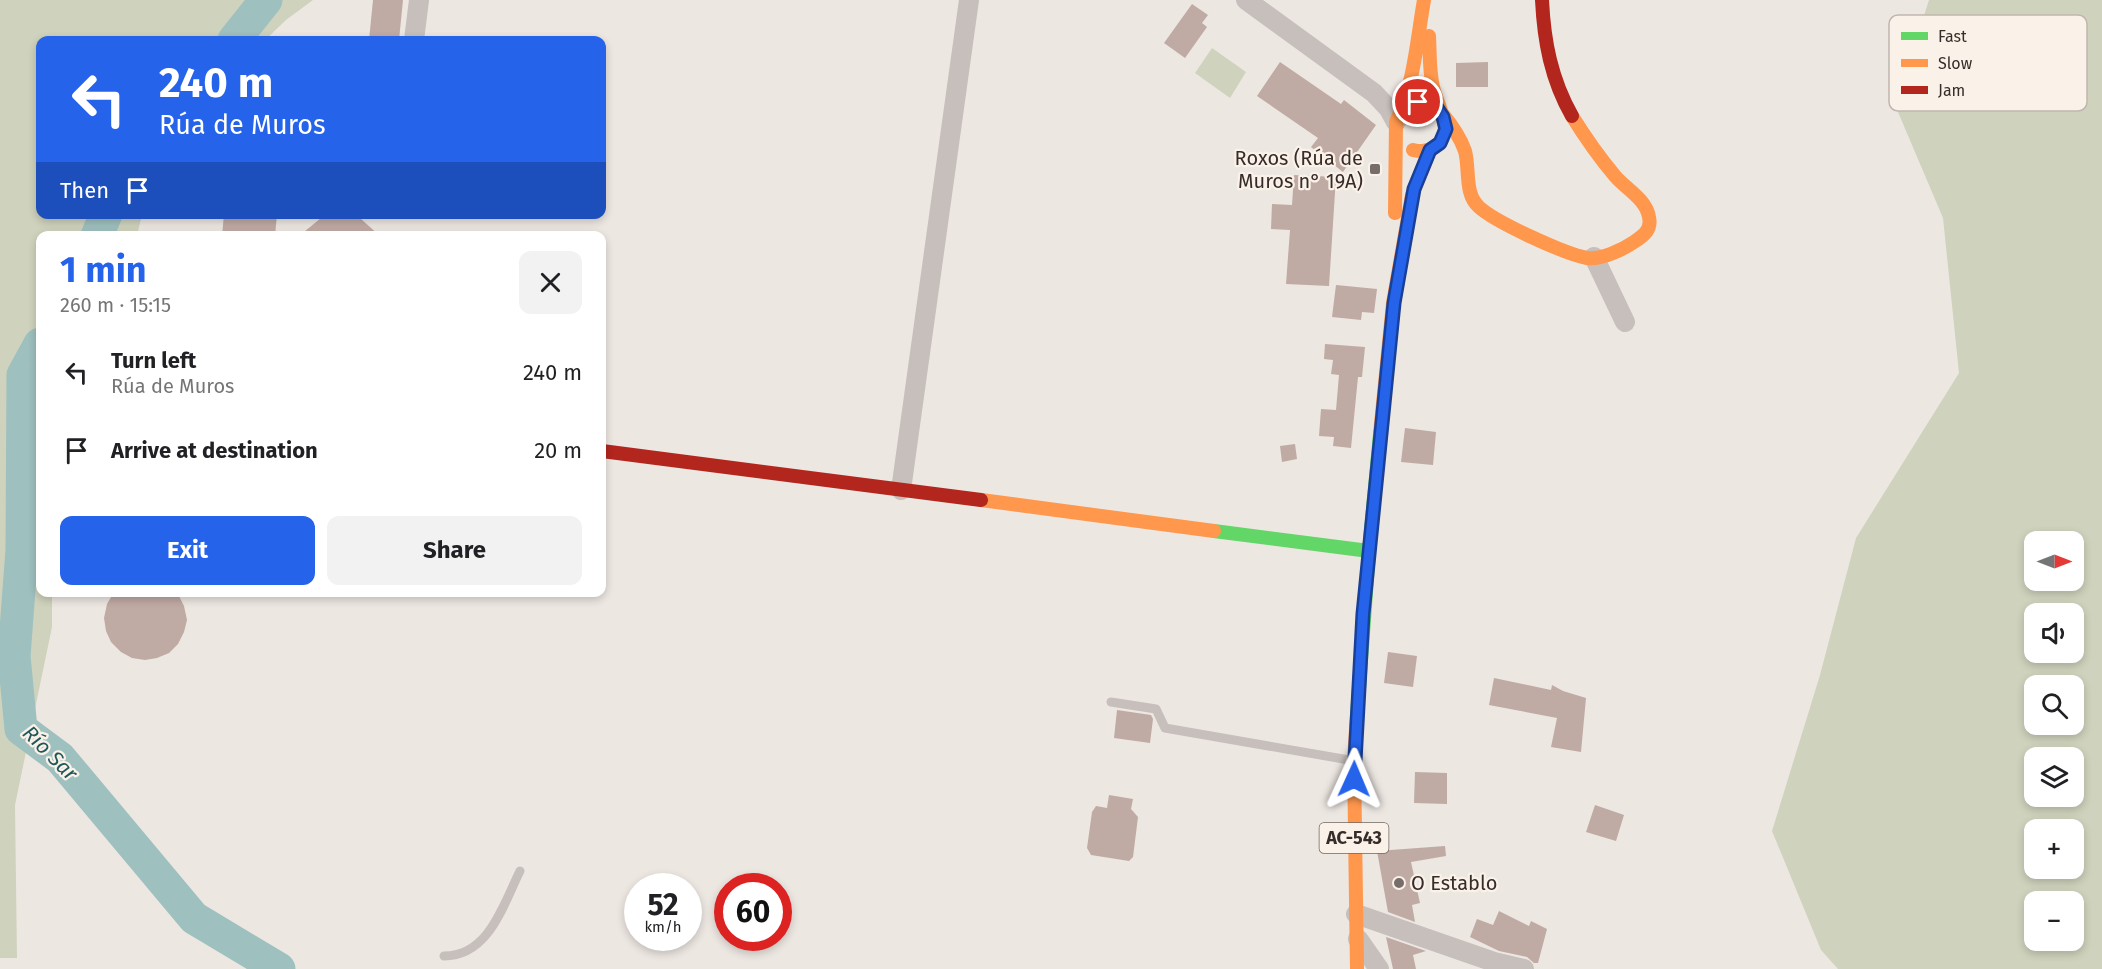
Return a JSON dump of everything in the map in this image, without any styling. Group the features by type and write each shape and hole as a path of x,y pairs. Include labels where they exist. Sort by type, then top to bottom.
{"main road":[{"name":"AC-543","path":"1357,969 1354,761 1369,551 1394,303 1413,195 1432,149 1442,140 1446,129 1431,73 1426,0"},
{"name":"AC-543","path":"1394,303 1393,247 1397,165 1426,0"},
{"path":"1432,149 1419,152 1408,149 1402,143 1407,112 1431,104 1460,135 1466,153 1468,184 1474,202 1482,211 1581,256 1594,257 1615,251 1638,240 1648,231 1652,219 1643,203 1616,178 1591,147 1557,89 1547,56 1542,0"},
{"path":"606,452 1369,551"}],"street":[{"path":"414,36 418,0"},
{"path":"901,490 969,0"},
{"path":"1246,0 1374,93 1407,112"},
{"path":"1432,149 1451,158 1468,184"},
{"path":"1594,257 1625,322"},
{"path":"1356,914 1494,962 1524,969"},
{"path":"1356,937 1379,969"}],"lane":[{"path":"1386,157 1407,112"},
{"path":"1385,188 1389,220"},
{"path":"1112,702 1156,709 1165,728 1354,761"},
{"path":"444,956 462,954 483,940 519,871"}],"green space":[{"path":"0,0 313,0 269,36 36,36 36,219 141,219 138,231 36,231 36,597 52,597 52,627 15,805 17,958 0,958"},
{"path":"1929,0 2102,0 2102,969 1838,969 1821,950 1772,831 1820,675 1856,538 1959,373 1943,218 1898,111 2087,111 2087,15 1924,15"},
{"path":"1212,48 1246,72 1230,98 1195,73"}],"building":[{"path":"373,0 403,0 399,36 369,36"},
{"path":"1192,4 1208,15 1202,23 1207,27 1185,58 1164,43"},
{"path":"1280,62 1341,104 1344,100 1376,125 1343,172 1311,147 1318,138 1257,96"},
{"path":"1488,62 1488,87 1456,87 1456,63"},
{"path":"1294,175 1336,177 1329,286 1286,284 1290,230 1271,229 1272,204 1292,205"},
{"path":"224,219 277,219 275,231 222,231"},
{"path":"320,219 361,219 374,231 305,231"},
{"path":"1336,285 1377,289 1374,313 1362,312 1361,320 1332,317"},
{"path":"1325,344 1365,347 1362,377 1358,377 1351,448 1333,446 1334,437 1319,436 1321,409 1336,410 1339,375 1331,374 1333,360 1324,359"},
{"path":"1405,428 1436,432 1433,465 1401,462"},
{"path":"1295,444 1297,459 1282,462 1280,446"},
{"path":"111,597 180,597 187,620 184,632 178,644 169,653 145,660 132,658 121,652 111,642 104,618"},
{"path":"1388,652 1417,656 1413,687 1384,683"},
{"path":"1494,678 1551,690 1552,685 1586,698 1581,752 1551,747 1557,718 1489,705"},
{"path":"1117,710 1151,715 1153,719 1150,743 1114,738"},
{"path":"1415,772 1447,773 1447,804 1414,803"},
{"path":"1109,795 1133,799 1131,809 1138,817 1133,857 1129,861 1091,855 1087,848 1092,812 1096,806 1107,808"},
{"path":"1595,805 1624,815 1616,841 1586,832"},
{"name":"O Establo","path":"1445,846 1446,856 1411,862 1420,903 1412,905 1415,922 1388,912 1377,851"},
{"path":"1499,911 1529,926 1531,921 1547,929 1538,963 1534,963 1527,957 1499,951 1470,937 1477,919 1493,925"},
{"path":"1386,937 1426,951 1413,955 1416,969 1393,969"}],"waterway":[{"name":"Río Sar","path":"237,36 266,0"},
{"name":"Río Sar","path":"99,231 104,219"},
{"name":"Río Sar","path":"36,351 23,375 22,550 14,656 21,729 60,758 194,918 279,969"}],"traffic: fast":[{"path":"1356,729 1380,434"},
{"path":"1214,531 1369,551"}],"traffic: slow":[{"path":"1395,213 1396,122 1411,78 1424,0"},
{"path":"1413,150 1432,149 1441,141 1444,134 1445,126 1430,68 1429,36"},
{"path":"1441,112 1455,130 1463,146 1469,188 1474,202 1479,207 1514,229 1547,244 1587,258 1605,256 1641,237 1648,229 1649,217 1644,205 1609,169 1572,116"},
{"path":"1380,434 1393,303 1412,195 1430,150"},
{"path":"981,500 1214,531"},
{"path":"1356,729 1354,761 1357,969"}],"traffic: jam":[{"path":"1542,0 1550,60 1559,88 1572,116"},
{"path":"606,452 981,500"}],"place":[{"name":"Roxos (Rúa de Muros n° 19A)","path":"1375,169"},
{"name":"O Establo","path":"1399,883"}],"route":[{"path":"1354,779 1363,614 1394,303 1414,189 1430,150 1440,143 1446,129 1442,114 1437,108 1418,102"}]}
